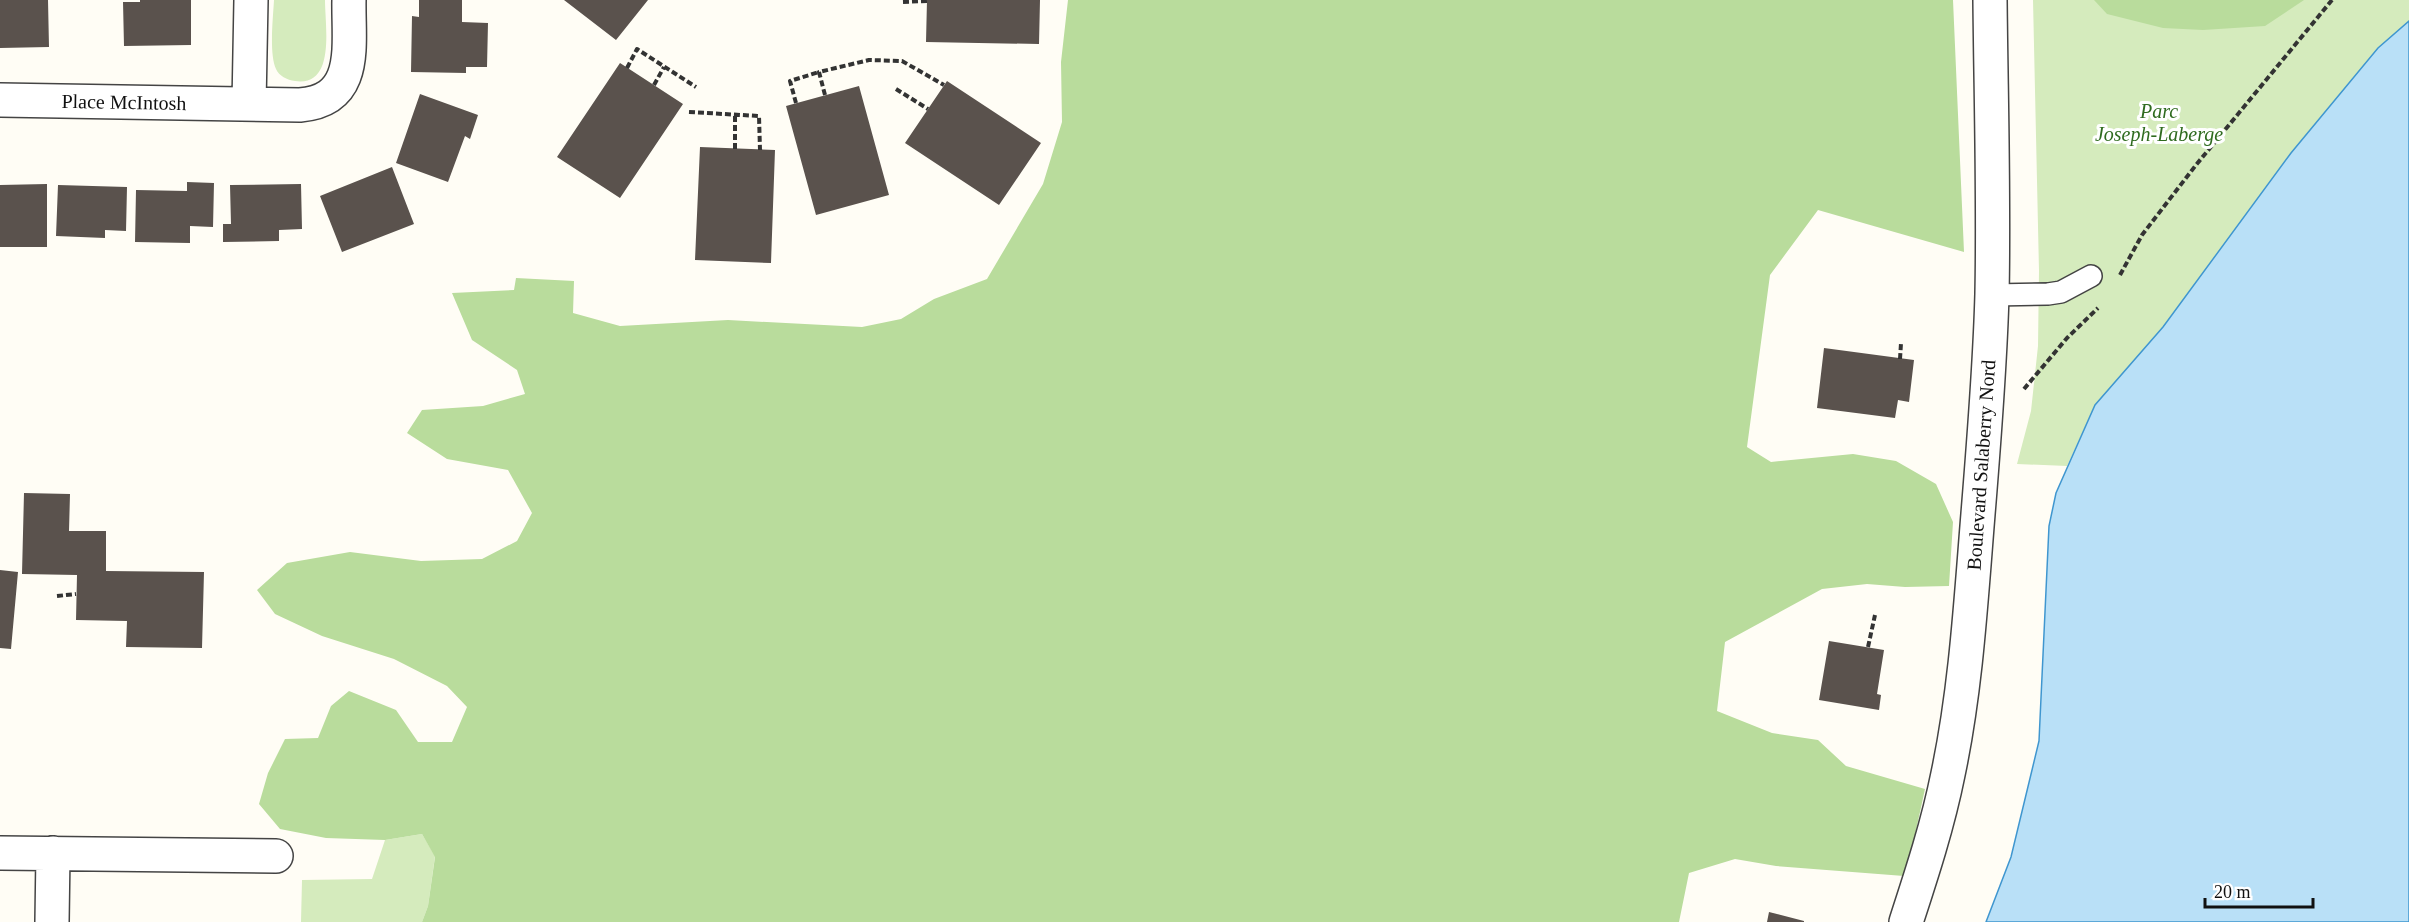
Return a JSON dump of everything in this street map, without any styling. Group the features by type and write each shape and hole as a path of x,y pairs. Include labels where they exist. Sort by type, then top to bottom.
{"street":[{"path":"249,104 251,0"},
{"name":"Place McIntosh","path":"0,100 317,104 343,83 348,68 349,0"},
{"name":"Boulevard Salaberry Nord","path":"1906,922 1937,822 1949,772 1971,602 1985,428 1992,295 1990,0"},
{"path":"0,853 276,856"},
{"path":"52,922 53,854"}],"lane":[{"path":"1992,295 2048,294 2061,291 2091,276"}],"path":[{"path":"2118,281 2142,234 2332,0"},
{"path":"903,2 927,2"},
{"path":"627,68 637,49 696,87"},
{"path":"796,103 790,81 869,60 902,61 944,85"},
{"path":"654,85 664,67"},
{"path":"819,72 825,95"},
{"path":"896,89 928,109"},
{"path":"689,112 759,116 760,150"},
{"path":"735,116 735,149"},
{"path":"2035,376 2067,338 2100,305"},
{"path":"1900,359 1901,343"},
{"path":"57,596 76,594"},
{"path":"1868,647 1875,615"}],"green space":[{"path":"274,0 325,0 326,39 323,65 317,75 308,80 289,80 281,76 276,69 272,45"},
{"path":"1068,0 1953,0 1964,252 1818,210 1770,275 1747,447 1771,462 1853,454 1896,461 1936,484 1953,522 1949,586 1905,587 1867,584 1822,589 1725,642 1717,711 1772,733 1818,740 1846,766 1925,789 1904,876 1776,866 1735,859 1689,873 1679,922 422,922 428,906 435,857 422,834 385,840 326,838 280,829 259,804 268,773 285,739 318,738 331,706 349,691 396,710 418,742 452,742 467,707 447,686 394,659 322,636 275,614 257,590 287,563 350,552 421,561 482,559 517,541 532,513 508,470 447,459 407,433 422,410 483,406 525,394 517,370 472,340 452,293 514,290 516,278 574,281 573,313 620,326 728,320 862,327 901,319 934,299 987,279 1043,184 1062,122 1061,62"},
{"name":"Parc Joseph-Laberge","path":"2033,0 2409,0 2409,21 2378,48 2291,153 2163,327 2095,405 2067,466 2017,464 2031,411 2038,346 2039,271"},
{"path":"2094,0 2304,0 2265,26 2203,30 2163,28 2107,14"},
{"path":"422,834 435,856 428,906 422,922 301,922 302,880 372,879 385,840"}],"water":[{"path":"2409,21 2409,922 1986,922 2011,857 2039,741 2049,526 2056,493 2095,405 2163,327 2291,153 2378,48"}],"building":[{"path":"0,0 48,0 49,47 0,48"},
{"path":"140,0 191,0 191,45 124,46 123,2 140,2"},
{"path":"419,0 462,0 462,22 488,23 487,67 466,67 466,73 411,72 412,16 419,17"},
{"path":"564,0 648,0 616,40"},
{"path":"927,0 1040,0 1039,44 926,42"},
{"path":"620,63 683,104 620,198 557,157"},
{"path":"947,81 1041,143 999,205 905,143"},
{"path":"859,86 889,195 816,215 786,106"},
{"path":"420,94 478,115 470,139 465,136 448,182 396,163"},
{"path":"700,147 775,150 771,263 695,260"},
{"path":"392,167 414,224 342,252 320,196"},
{"path":"187,182 214,183 213,227 190,226 190,243 135,242 136,190 187,191"},
{"path":"47,184 47,247 0,247 0,185"},
{"path":"301,184 302,229 279,230 279,241 223,242 223,224 231,224 230,185"},
{"path":"58,185 127,187 126,231 105,230 105,238 56,236"},
{"path":"1824,348 1914,360 1909,402 1898,400 1895,418 1817,408"},
{"path":"24,493 70,494 69,531 106,531 106,571 204,572 202,648 126,647 127,621 76,620 77,575 22,574"},
{"path":"0,570 18,572 11,649 0,648"},
{"path":"1829,641 1884,650 1877,694 1881,695 1879,710 1819,700"},
{"path":"1769,912 1804,921 1804,922 1767,922"}]}
